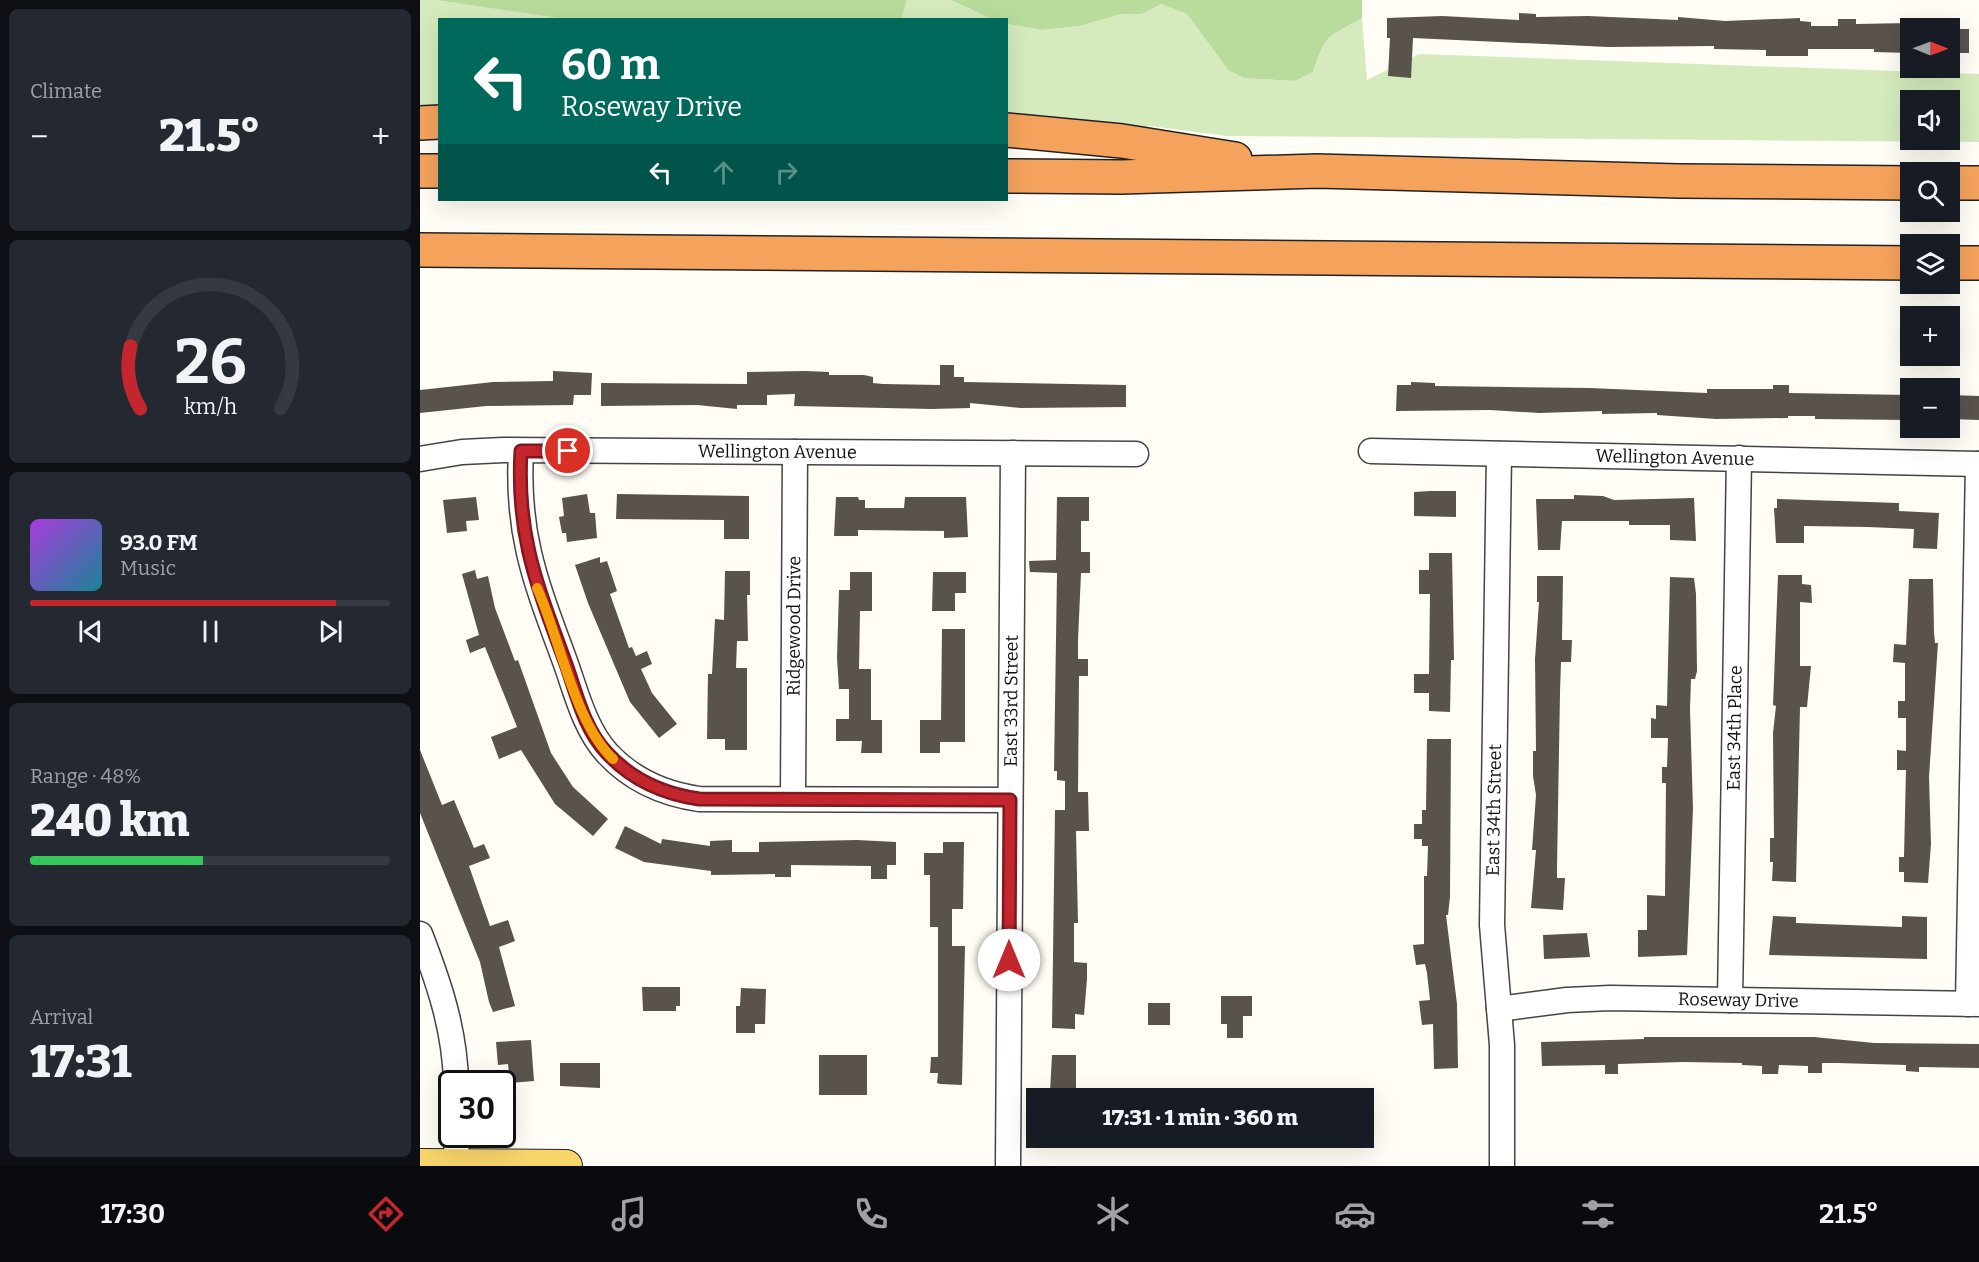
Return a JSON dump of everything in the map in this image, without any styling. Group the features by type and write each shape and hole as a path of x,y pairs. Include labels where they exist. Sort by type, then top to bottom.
{"highway":[{"path":"420,123 438,122"},
{"path":"1008,130 1122,141 1317,171"},
{"path":"420,171 438,171"},
{"path":"1008,176 1121,177 1317,171 1679,181 1900,183"},
{"path":"1960,183 1979,183"},
{"path":"420,250 1900,263"},
{"path":"1960,263 1979,263"}],"main road":[{"path":"438,1165 566,1166"}],"street":[{"name":"Wellington Avenue","path":"420,459 470,452 521,451 1136,454"},
{"path":"521,451 519,500 526,548 537,587 585,716 596,739 619,764 640,779 658,789 684,797 1010,800"},
{"name":"Wellington Avenue","path":"1371,451 1979,464"},
{"name":"Ridgewood Drive","path":"793,798 795,452"},
{"name":"East 33rd Street","path":"1008,1166 1013,453"},
{"name":"East 34th Street","path":"1499,454 1492,925 1502,1045 1502,1166"},
{"name":"East 34th Place","path":"1730,1000 1739,458"},
{"path":"1974,1004 1979,464"},
{"path":"420,934 436,972 448,1013 455,1070"},
{"name":"Roseway Drive","path":"1498,1009 1584,999 1974,1004"},
{"path":"438,1165 448,1148"}],"green space":[{"path":"420,0 435,0 567,18 438,18 438,106 420,108"},
{"path":"435,0 907,0 901,18 560,18"},
{"path":"907,0 951,0 989,18 902,18"},
{"path":"951,0 1362,0 1362,18 1330,37 1322,49 1313,72 1295,81 1244,78 1228,70 1187,14 1161,4 1142,14 1121,14 1080,26 1042,30 1008,24 1008,18 989,18"},
{"path":"1161,4 1187,14 1228,70 1244,78 1295,81 1313,72 1322,49 1330,37 1362,18 1367,80 1419,54 1900,71 1900,78 1960,78 1960,73 1979,74 1979,142 1960,142 1960,90 1900,90 1900,141 1227,136 1150,126 1137,129 1008,115 1008,24 1042,30 1080,26 1121,14 1142,14"}],"building":[{"path":"1519,13 1536,14 1536,17 1588,16 1678,20 1678,17 1725,21 1800,18 1800,21 1811,22 1811,26 1838,26 1838,19 1856,19 1856,24 1900,23 1900,53 1874,52 1874,49 1808,49 1808,56 1766,56 1766,50 1714,49 1714,46 1608,47 1413,38 1411,78 1388,76 1390,38 1387,38 1387,18 1442,16 1519,20"},
{"path":"1960,29 1969,29 1969,53 1960,53"},
{"path":"940,365 954,365 954,377 964,377 964,382 1126,385 1126,407 1021,408 970,403 970,408 931,409 794,406 795,394 767,395 767,405 737,405 737,409 697,405 601,406 601,383 747,384 747,372 806,371 829,372 829,375 864,375 873,377 873,383 940,385"},
{"path":"553,371 592,373 591,395 574,395 573,405 486,406 420,413 420,390 493,382 553,381"},
{"path":"1411,382 1435,383 1435,386 1590,388 1707,393 1707,389 1773,389 1773,385 1789,385 1789,393 1900,395 1900,420 1815,419 1815,416 1716,419 1657,415 1657,413 1602,414 1602,411 1539,413 1490,410 1396,411 1397,385 1411,385"},
{"path":"1960,395 1979,396 1979,420 1960,419"},
{"path":"1456,491 1456,517 1414,516 1414,492"},
{"path":"587,494 590,513 595,513 597,538 567,542 566,533 562,533 559,517 564,516 562,498"},
{"path":"617,494 749,496 749,539 724,539 724,520 616,519"},
{"path":"1574,495 1603,496 1614,500 1694,498 1696,541 1670,540 1670,525 1629,525 1629,521 1562,521 1560,550 1538,550 1536,499 1574,499"},
{"path":"476,497 479,520 466,521 467,531 447,533 443,500"},
{"path":"836,497 858,497 859,500 865,500 865,508 904,508 905,497 966,497 968,537 944,538 944,531 858,530 858,536 834,536"},
{"path":"1057,497 1089,497 1089,521 1081,521 1081,552 1090,552 1090,573 1081,573 1078,659 1088,659 1088,676 1079,676 1078,792 1088,792 1089,831 1076,831 1078,923 1074,923 1074,962 1087,963 1087,979 1084,1015 1075,1014 1075,1029 1052,1028 1055,810 1065,810 1065,781 1057,780 1057,771 1054,771 1057,573 1030,572 1029,561 1056,560"},
{"path":"1777,499 1899,503 1899,511 1939,513 1937,549 1913,548 1914,529 1868,527 1804,526 1804,543 1776,543 1774,508 1777,508"},
{"path":"1429,553 1452,553 1454,660 1451,660 1450,712 1429,711 1429,693 1414,693 1414,674 1429,674 1430,594 1419,594 1419,570 1429,570"},
{"path":"600,557 600,563 607,561 617,591 610,594 629,648 632,647 636,656 647,651 652,664 641,669 652,693 677,724 659,738 630,702 588,603 575,565"},
{"path":"475,570 477,579 488,576 495,608 515,661 518,660 551,753 573,787 608,819 593,836 555,804 521,750 499,759 491,737 517,727 485,647 470,653 466,640 479,635 462,574"},
{"path":"725,571 750,571 750,595 747,595 748,641 737,641 736,668 747,668 747,750 725,750 725,739 707,739 708,674 712,674 715,619 724,620"},
{"path":"850,572 872,572 872,611 860,611 859,669 871,669 871,720 882,720 882,753 861,753 862,741 836,741 836,719 849,719 849,689 839,689 837,658 839,590 850,590"},
{"path":"933,572 966,572 966,593 955,593 955,611 932,611"},
{"path":"1778,575 1802,575 1802,584 1811,585 1812,603 1800,602 1800,666 1811,666 1807,707 1800,707 1796,882 1772,881 1773,862 1770,862 1770,838 1774,838 1773,733 1776,706 1773,705"},
{"path":"1537,576 1563,576 1562,640 1572,640 1571,662 1561,662 1557,878 1565,878 1563,910 1531,908 1536,850 1532,850 1536,795 1533,751 1536,751 1535,659 1539,602 1537,602"},
{"path":"1670,577 1694,578 1696,594 1697,671 1695,679 1691,679 1690,709 1693,809 1687,955 1638,957 1638,930 1647,930 1647,895 1665,896 1666,783 1662,783 1662,767 1667,767 1668,738 1651,738 1651,718 1656,719 1656,705 1667,706"},
{"path":"1909,579 1933,579 1934,632 1935,643 1938,643 1929,777 1931,844 1928,883 1904,882 1904,872 1899,872 1899,857 1904,857 1906,770 1897,770 1897,750 1906,751 1906,718 1898,718 1898,701 1905,701 1905,663 1893,662 1894,644 1906,645"},
{"path":"942,629 965,629 965,742 940,742 940,753 920,753 920,720 941,720"},
{"path":"1427,739 1451,739 1450,897 1448,915 1446,915 1457,1004 1458,1068 1434,1069 1433,1024 1422,1025 1419,1001 1430,1000 1427,973 1425,964 1416,965 1413,945 1424,944 1424,876 1427,876 1428,846 1422,846 1422,839 1414,839 1414,824 1422,824 1422,810 1426,810"},
{"path":"420,750 442,805 454,800 474,848 484,844 490,858 469,866 490,926 508,920 515,941 499,947 515,1006 493,1012 489,1002 480,962 420,813"},
{"path":"625,826 661,844 662,839 710,846 710,841 732,840 732,852 759,852 759,842 857,840 896,842 896,865 887,865 887,879 871,879 871,866 791,865 791,877 775,877 775,874 711,875 711,871 644,862 615,848"},
{"path":"943,842 964,842 963,909 952,909 952,946 965,946 962,1085 937,1083 938,1073 930,1073 931,1057 938,1057 938,927 930,927 930,875 924,875 924,853 943,853"},
{"path":"1773,916 1796,917 1796,923 1902,927 1902,916 1927,917 1927,959 1769,955"},
{"path":"1587,933 1590,957 1544,959 1543,935"},
{"path":"642,987 680,987 680,1006 676,1006 676,1011 643,1011"},
{"path":"741,988 766,989 765,1024 755,1024 755,1033 736,1033 736,1006 740,1006"},
{"path":"1221,996 1252,996 1252,1016 1243,1016 1243,1038 1227,1038 1227,1024 1221,1024"},
{"path":"1148,1003 1170,1003 1170,1025 1148,1025"},
{"path":"1644,1037 1814,1037 1874,1043 1979,1044 1979,1068 1919,1067 1919,1072 1906,1071 1906,1065 1822,1063 1822,1073 1808,1073 1808,1066 1779,1065 1778,1074 1762,1074 1762,1066 1742,1065 1742,1063 1683,1062 1618,1064 1618,1074 1605,1074 1605,1065 1542,1066 1541,1042 1644,1039"},
{"path":"531,1040 534,1081 516,1082 516,1070 509,1070 508,1064 498,1065 496,1042"},
{"path":"819,1055 867,1055 867,1095 819,1095"},
{"path":"1052,1055 1076,1055 1076,1088 1050,1088"},
{"path":"560,1063 600,1063 600,1088 560,1086"}],"slow traffic":[{"path":"537,588 585,716 596,739 613,759"}],"route":[{"path":"568,451 521,451 519,500 526,548 537,587 585,716 596,739 606,752 625,770 658,789 699,799 1010,800 1009,960"}]}
